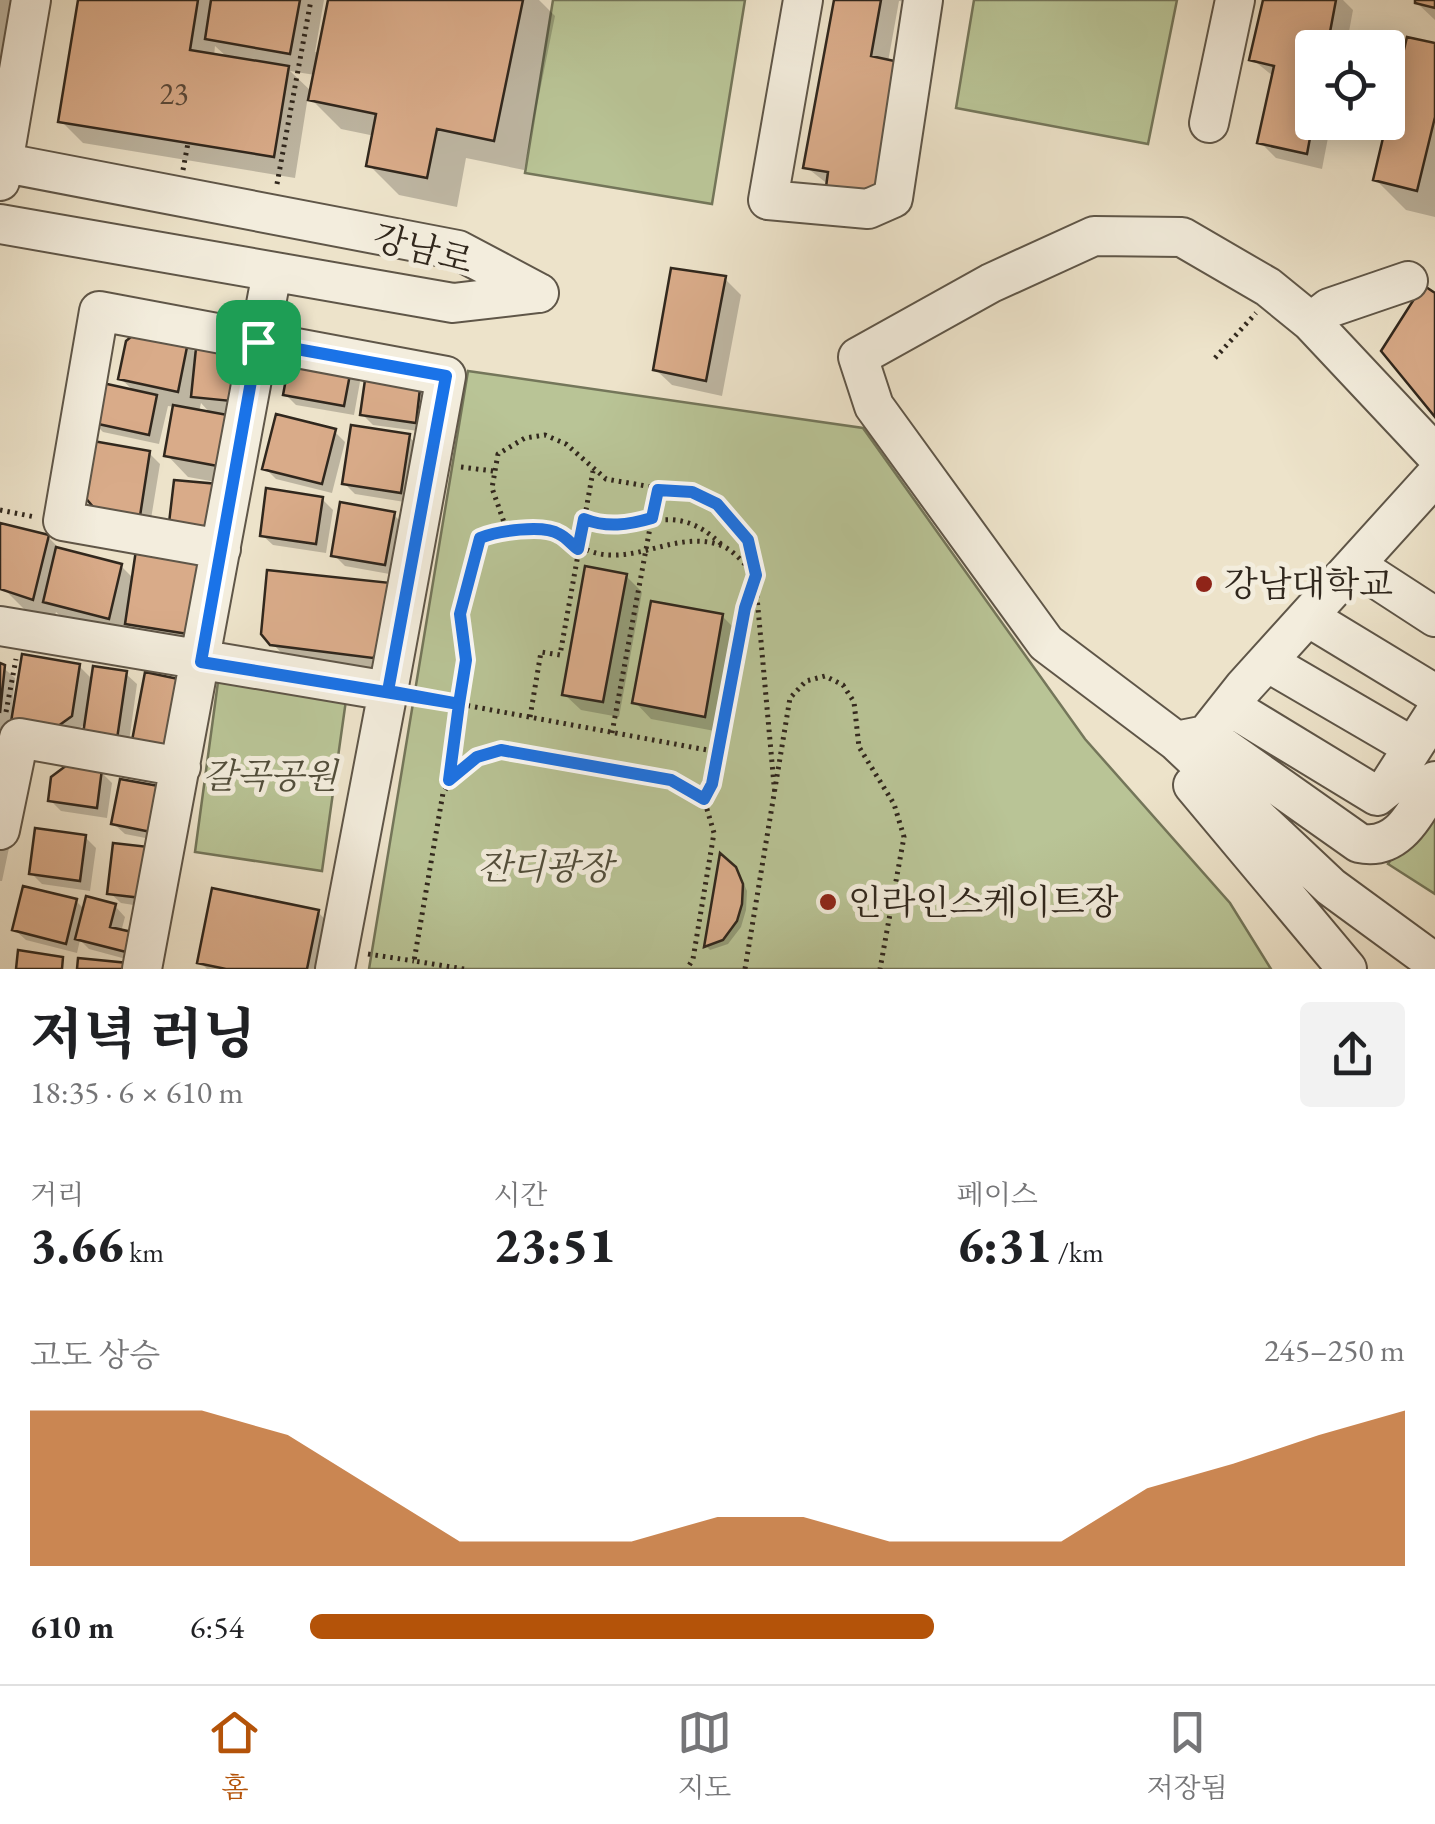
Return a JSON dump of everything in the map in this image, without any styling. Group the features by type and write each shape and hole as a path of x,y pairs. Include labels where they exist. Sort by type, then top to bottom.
{"street":[{"path":"1,169 10,82 32,0"},
{"path":"803,0 768,200 868,209 893,198 924,0"},
{"path":"1209,124 1235,0"},
{"name":"강남로","path":"0,224 454,303 540,293 458,250 1,169"},
{"path":"1347,969 1131,710 1046,643 874,406 858,357 991,282 1094,236 1182,236 1275,292 1311,322 1435,454"},
{"path":"142,969 272,272"},
{"path":"1311,322 1329,308 1408,280"},
{"path":"221,550 63,522 99,311 446,376 337,959"},
{"path":"1191,738 1229,706 1435,476"},
{"path":"1354,565 1435,617"},
{"path":"1308,617 1435,694"},
{"path":"11,628 388,691"},
{"path":"1266,662 1412,748"},
{"path":"1229,706 1376,796 1386,788 1435,712"},
{"path":"1131,710 1191,738 1359,843 1372,846 1402,832 1435,781"},
{"path":"0,830 20,738 181,767"},
{"path":"1191,738 1331,887 1435,964"}],"path":[{"path":"276,190 311,0"},
{"path":"182,171 188,143"},
{"path":"1215,358 1275,292"},
{"path":"506,528 492,488 498,454 509,444 545,435 566,444 592,472 658,490 692,492 724,510 748,540 756,575 775,796"},
{"path":"530,717 542,652 560,656 592,472"},
{"path":"612,733 658,490"},
{"path":"584,519 617,525 652,518 692,521 756,575"},
{"path":"414,961 442,794 449,780 466,660 460,614 480,538 506,528 560,534 578,549 612,556 669,543 722,545"},
{"path":"687,969 693,959 714,833 704,799 718,752 756,575"},
{"path":"5,717 11,628"},
{"path":"745,969 790,698 806,681 825,676 843,685 854,702 858,748 902,821 904,837 880,969"},
{"path":"388,691 718,752"},
{"path":"449,780 477,757 501,750 671,780 704,799"},
{"path":"337,959 414,961 464,969"}],"green space":[{"path":"553,0 745,0 712,204 525,173"},
{"path":"974,0 1177,0 1148,144 956,108"},
{"name":"잔디광장","path":"468,371 863,428 1085,739 1230,903 1271,969 369,969"},
{"name":"갈곡공원","path":"218,682 346,700 322,871 195,852"},
{"path":"1435,792 1435,894 1388,864"}],"building":[{"path":"78,0 198,0 190,50 289,66 274,157 58,122"},
{"path":"211,0 300,0 290,54 205,39"},
{"path":"328,0 523,0 494,141 437,129 427,178 366,166 376,114 308,100"},
{"path":"834,0 881,0 871,56 899,62 875,195 826,187 828,172 803,168"},
{"path":"1263,0 1336,0 1330,30 1295,30 1295,140 1310,140 1307,154 1257,143 1274,66 1249,60"},
{"path":"1435,0 1435,8 1415,3"},
{"path":"1407,37 1435,43 1435,117 1417,191 1373,180 1383,140 1405,140"},
{"path":"671,268 726,276 706,381 653,370"},
{"path":"1423,285 1435,293 1435,417 1381,351"},
{"path":"137,332 188,342 178,392 118,379 126,341"},
{"path":"196,348 247,354 241,402 191,397"},
{"path":"290,358 351,369 344,406 283,395"},
{"path":"366,373 421,380 416,423 360,415"},
{"path":"98,382 157,395 149,435 89,422"},
{"path":"173,405 233,416 223,467 164,456"},
{"path":"276,414 336,429 322,484 262,469"},
{"path":"351,425 410,434 401,493 342,484"},
{"path":"93,441 150,451 140,516 94,508 84,496"},
{"path":"174,480 218,484 213,528 169,523"},
{"path":"266,488 323,497 316,544 260,536"},
{"path":"340,502 395,512 385,565 331,556"},
{"path":"0,523 49,535 33,600 0,589"},
{"path":"56,547 122,564 109,619 43,602"},
{"path":"136,550 199,560 188,634 125,624"},
{"path":"585,566 627,574 603,702 562,695"},
{"path":"267,570 391,583 385,643 373,658 270,645 261,634"},
{"path":"651,601 723,614 705,717 632,703"},
{"path":"22,654 80,664 72,716 54,729 11,722"},
{"path":"0,663 5,665 0,713"},
{"path":"93,666 127,671 117,739 83,734"},
{"path":"145,672 183,680 169,753 131,746"},
{"path":"67,765 102,769 97,808 48,801 51,777"},
{"path":"120,779 164,787 156,833 111,824"},
{"path":"35,828 86,835 80,881 29,874"},
{"path":"113,843 149,847 142,898 107,894"},
{"path":"720,853 736,867 743,884 742,904 737,921 723,940 704,947"},
{"path":"23,886 77,899 66,944 12,930"},
{"path":"212,888 319,910 307,969 226,969 197,963"},
{"path":"86,896 116,904 110,927 132,932 126,952 75,939"},
{"path":"18,950 63,957 62,969 16,969"},
{"path":"78,958 128,963 128,969 77,969"}],"place":[{"name":"강남대학교","path":"1204,584"},
{"name":"인라인스케이트장","path":"828,902"}],"route":[{"path":"258,342 201,662 459,704 466,660 460,638 460,614 480,538 506,528 546,530 560,534 578,549 584,519 599,525 634,523 652,518 658,490 692,492 717,504 732,517 748,540 756,575 745,608 712,784 704,799 671,780 501,750 477,757 449,780 459,704 388,691 446,376 258,342"}]}
